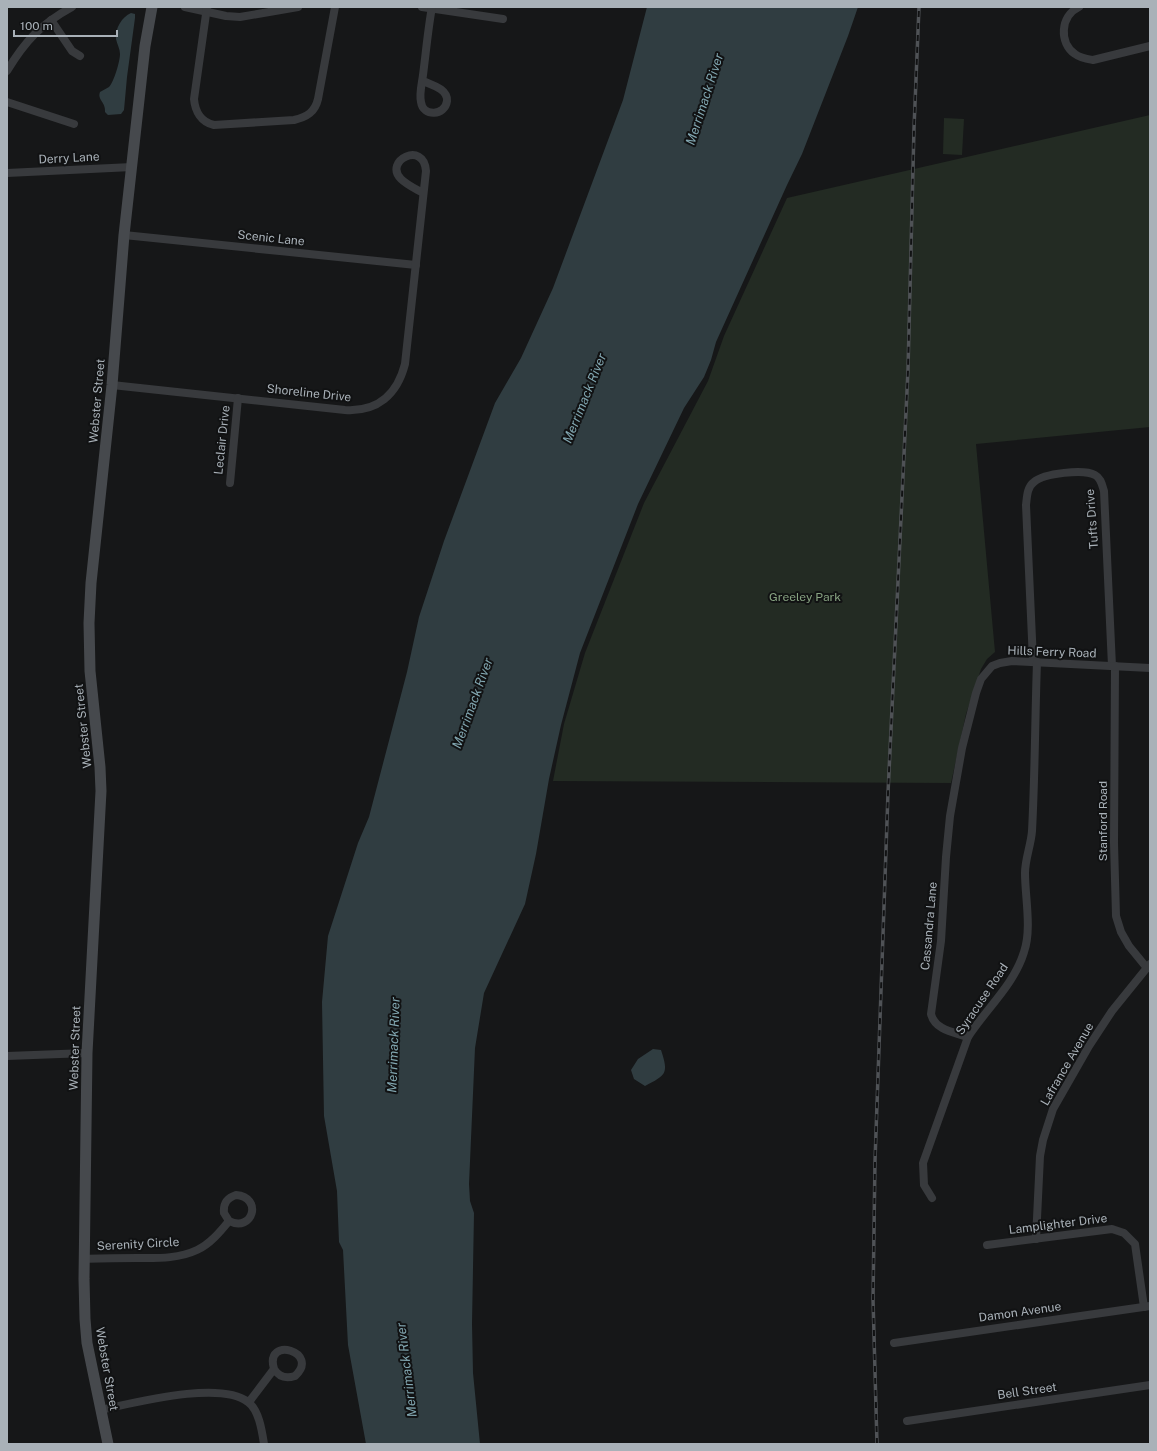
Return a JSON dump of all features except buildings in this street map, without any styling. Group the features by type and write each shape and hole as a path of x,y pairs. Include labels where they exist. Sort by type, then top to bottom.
{"main road":[{"name":"Webster Street","path":"108,1444 100,1410 85,1319 84,1259 87,1053 101,791 90,671 88,623 112,385 124,235 144,46 152,7"}],"street":[{"path":"7,71 28,40 36,32 51,20 72,7"},
{"path":"185,7 206,9 240,17 298,7"},
{"path":"206,9 194,99 196,110 203,120 214,125 294,120 303,118 310,114 318,99 335,7"},
{"path":"422,7 503,19"},
{"path":"1079,7 1069,14 1063,31 1064,40 1075,55 1084,59 1093,60 1150,46"},
{"path":"423,81 432,8"},
{"path":"51,20 72,51 80,56"},
{"path":"7,102 74,124"},
{"name":"Shoreline Drive","path":"112,385 355,410 366,408 384,400 392,393 402,375 405,364 426,171 423,162 416,156 407,156 403,158 397,165 400,178 423,193"},
{"name":"Derry Lane","path":"7,173 132,167"},
{"name":"Scenic Lane","path":"124,235 416,265"},
{"name":"Leclair Drive","path":"230,483 238,398"},
{"name":"Tufts Drive","path":"1035,662 1026,505 1029,489 1034,482 1048,475 1089,472 1102,482 1104,491 1114,666"},
{"name":"Hills Ferry Road","path":"954,792 976,693 981,678 992,666 1012,661 1150,668"},
{"name":"Syracuse Road","path":"932,1198 924,1185 923,1163 968,1037 976,1024 1010,982 1019,966 1025,950 1028,933 1025,872 1032,834 1035,662"},
{"name":"Stanford Road","path":"1114,666 1114,843 1116,916 1121,932 1126,941 1134,953 1148,965"},
{"name":"Cassandra Lane","path":"954,792 946,857 941,941 931,1014 932,1021 938,1027 968,1037"},
{"name":"Lafrance Avenue","path":"1036,1239 1040,1156 1043,1140 1053,1109 1112,1011 1148,965"},
{"path":"7,1056 87,1053"},
{"name":"Serenity Circle","path":"84,1259 159,1258 183,1255 204,1246 212,1240 229,1221"},
{"name":"Lamplighter Drive","path":"987,1245 1112,1229 1124,1233 1135,1244 1147,1306"},
{"name":"Damon Avenue","path":"894,1342 1147,1306"},
{"path":"249,1402 274,1369"},
{"name":"Bell Street","path":"907,1421 1150,1386"},
{"path":"100,1410 204,1392 231,1394 249,1402 260,1421 264,1444"}],"green space":[{"name":"Greeley Park","path":"1150,115 1150,427 976,444 995,652 987,659 981,669 966,714 951,783 553,781 564,724 585,653 644,503 708,381 724,336 787,198"},
{"path":"944,118 964,119 962,155 943,154"}],"water":[{"name":"Merrimack River","path":"647,7 858,7 802,154 716,342 704,377 684,408 638,504 580,653 561,725 549,779 536,854 525,904 484,993 475,1048 469,1184 470,1201 474,1213 472,1324 473,1373 480,1444 366,1444 348,1345 343,1250 339,1242 337,1191 324,1116 322,1002 328,936 358,843 369,817 407,672 419,617 444,541 495,403 521,358 553,288 623,100"},
{"path":"131,13 135,14 135,18 124,110 121,114 108,115 105,112 99,95 100,92 109,87 115,76 120,54 116,39 118,27 122,20"},
{"path":"653,1049 661,1050 665,1069 661,1076 645,1086 634,1079 631,1070 638,1059"}],"railway":[{"path":"877,1444 873,1299 875,1161 888,793 908,370 914,128 919,7"}]}
